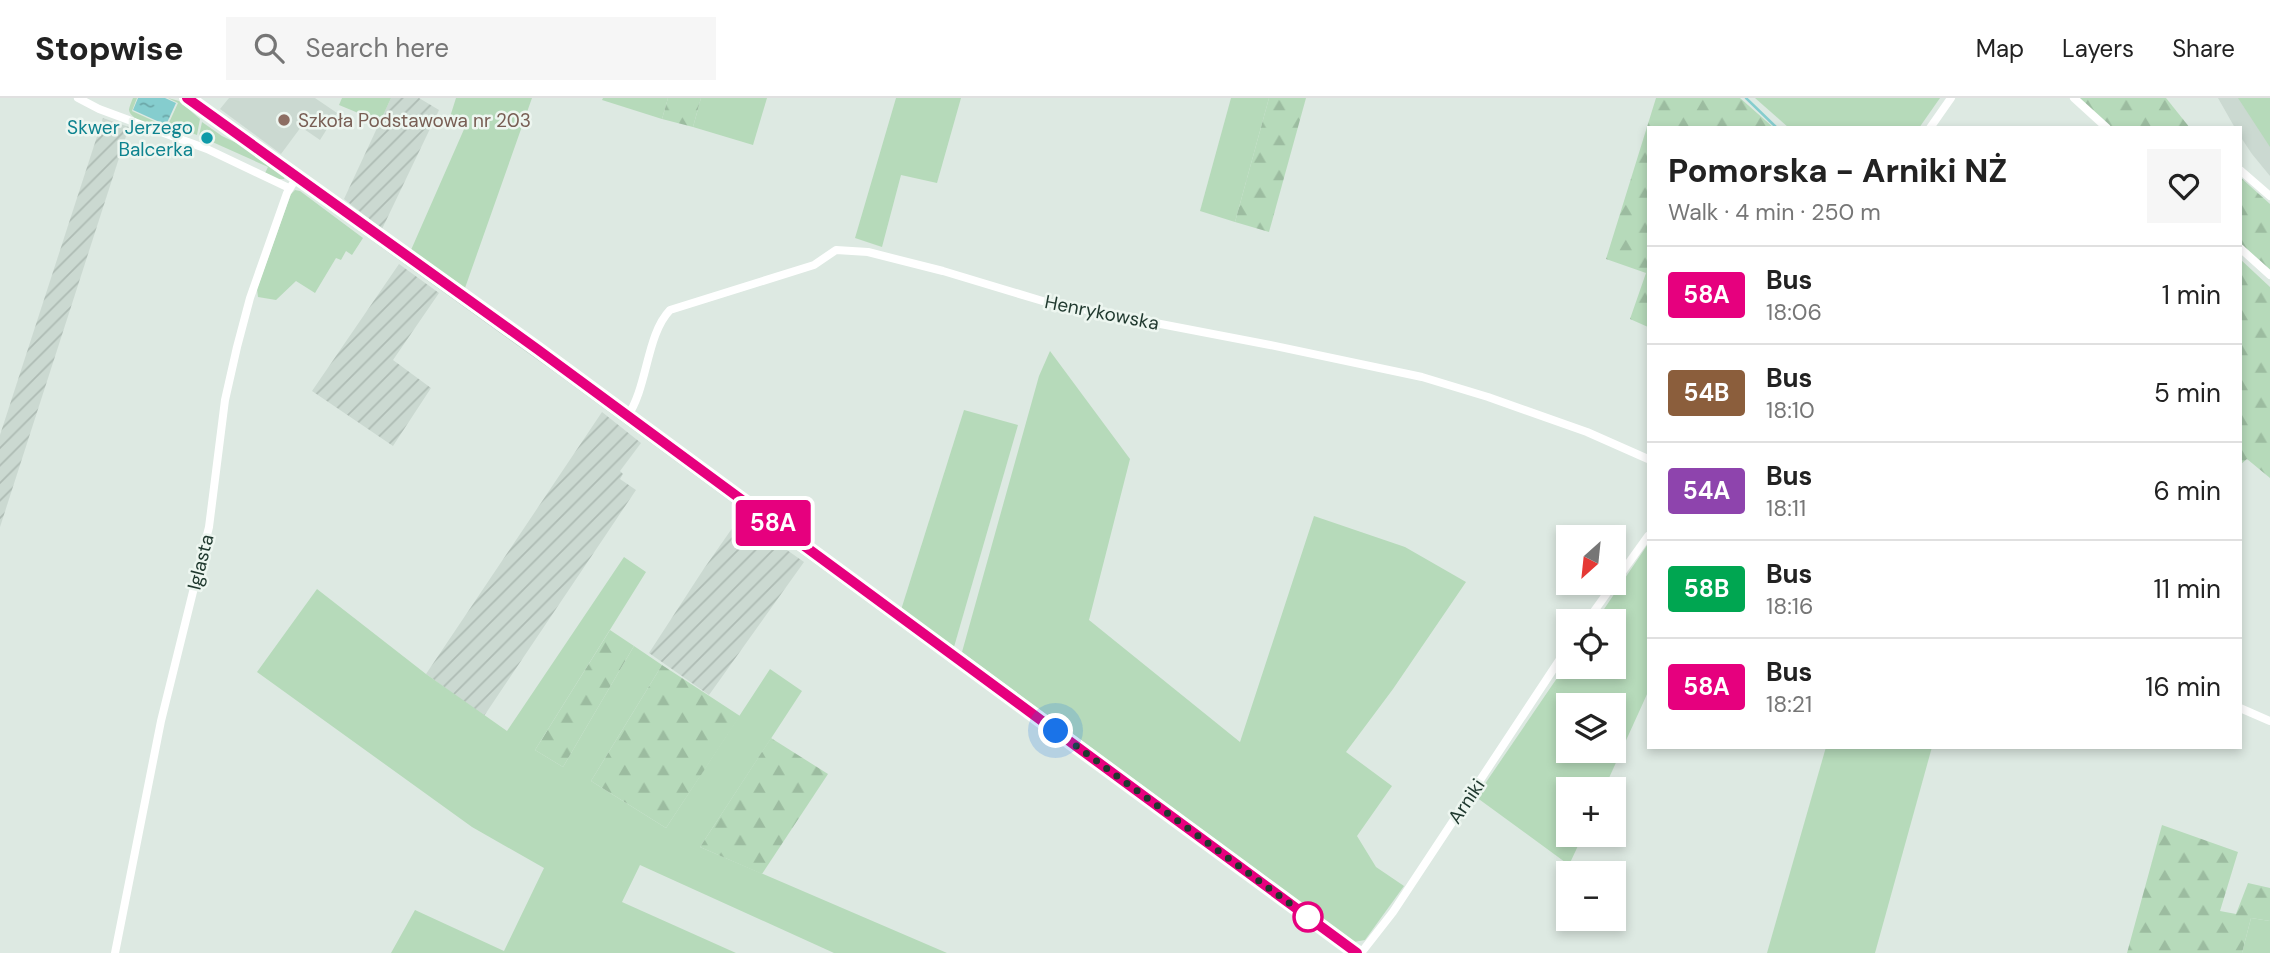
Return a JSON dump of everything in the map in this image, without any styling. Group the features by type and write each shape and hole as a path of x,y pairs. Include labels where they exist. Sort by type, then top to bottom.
{"street":[{"path":"78,98 99,109 224,156 289,188"},
{"path":"187,98 1359,953"},
{"path":"1931,126 1951,98"},
{"path":"2074,98 2105,126"},
{"path":"2242,172 2270,196"},
{"name":"Iglasta","path":"115,953 161,722 209,527 225,400 250,298 289,188 297,177"},
{"name":"Henrykowska","path":"627,417 635,403 658,330 670,310 814,265 831,252 842,249 867,252 943,271 1046,302 1422,377 1587,432 1647,458"},
{"path":"2242,250 2270,275"},
{"path":"1596,609 1647,537"},
{"name":"Arniki","path":"1359,953 1393,912 1556,665"},
{"path":"2242,709 2270,721"}],"shaded area":[{"name":"Szkoła Podstawowa nr 203","path":"229,98 315,98 337,113 320,140 301,127 281,154 220,109"},
{"path":"391,98 419,98 439,110 382,229 344,199"},
{"path":"2218,98 2270,98 2270,176 2242,139 2242,126 2234,126"},
{"path":"103,118 129,127 0,527 0,435"},
{"path":"399,264 439,293 393,360 431,388 393,446 312,391"},
{"path":"602,412 641,443 620,471 623,474 620,479 636,490 484,716 426,674"},
{"path":"740,517 804,562 709,695 649,653"}],"green space":[{"path":"133,98 137,98 132,111 167,127 178,103 168,98 179,101 200,119 197,135 173,126 171,132 140,121 129,110"},
{"path":"342,98 391,98 380,122 339,105"},
{"path":"456,98 532,98 465,288 411,250 465,127 450,117"},
{"path":"668,98 662,119 602,100"},
{"path":"668,98 701,98 693,127 662,119"},
{"path":"701,98 767,98 753,145 693,127"},
{"path":"896,98 961,98 937,183 901,175 882,247 855,238"},
{"path":"1231,98 1269,98 1235,222 1200,211"},
{"path":"1269,98 1306,98 1269,232 1235,222"},
{"path":"1656,98 1740,98 1772,126 1647,126"},
{"path":"1755,98 1940,98 1920,126 1787,126"},
{"path":"2074,98 2166,98 2188,126 2105,126"},
{"path":"2238,98 2270,98 2270,147"},
{"path":"202,122 245,147 285,177 284,179 277,179 265,173 268,167 199,136"},
{"path":"1647,127 1647,327 1630,319 1646,273 1606,259"},
{"path":"2242,179 2270,204 2270,275 2242,250"},
{"path":"295,190 363,238 352,255 346,251 341,260 336,258 315,293 296,281 276,300 258,297 257,289 291,194"},
{"path":"2242,261 2270,287 2270,478 2247,459 2242,463"},
{"path":"1050,351 1130,459 1089,620 1240,742 1314,516 1405,547 1466,582 1346,752 1392,786 1357,836 1376,867 1404,886 1365,940 1354,942 962,652 1039,376"},
{"path":"964,410 1018,425 954,647 901,610"},
{"path":"1647,545 1647,694 1626,740 1626,693 1556,693 1556,763 1616,763 1609,777 1556,777 1556,847 1577,847 1571,861 1564,861 1476,797 1556,679 1626,679 1626,609 1604,609 1614,595 1626,595 1626,577"},
{"path":"624,557 646,572 535,750 563,767 634,646 662,665 591,781 666,828 770,669 802,691 700,847 947,953 834,953 640,865 622,902 736,953 391,953 415,910 504,951 544,868 472,827 257,672 317,589 426,674 507,731"},
{"path":"610,630 634,646 563,767 535,750"},
{"path":"662,665 740,716 666,828 591,781"},
{"path":"771,738 828,774 762,874 700,847"},
{"path":"1825,749 1931,749 1875,953 1767,953"},
{"path":"2162,825 2238,852 2220,911 2236,914 2248,883 2270,888 2270,921 2251,918 2242,953 2127,953"},
{"path":"2251,918 2270,921 2270,953 2242,953"}],"water":[{"path":"138,98 165,98 176,103 166,125 133,110"}],"waterway":[{"path":"1746,98 1775,126"}],"bus line":[{"name":"58A","path":"187,98 537,349 1357,953"}],"place":[{"name":"Szkoła Podstawowa nr 203","path":"284,120"},
{"name":"Skwer Jerzego Balcerka","path":"207,138"}],"route":[{"path":"1056,731 1308,917"}]}
